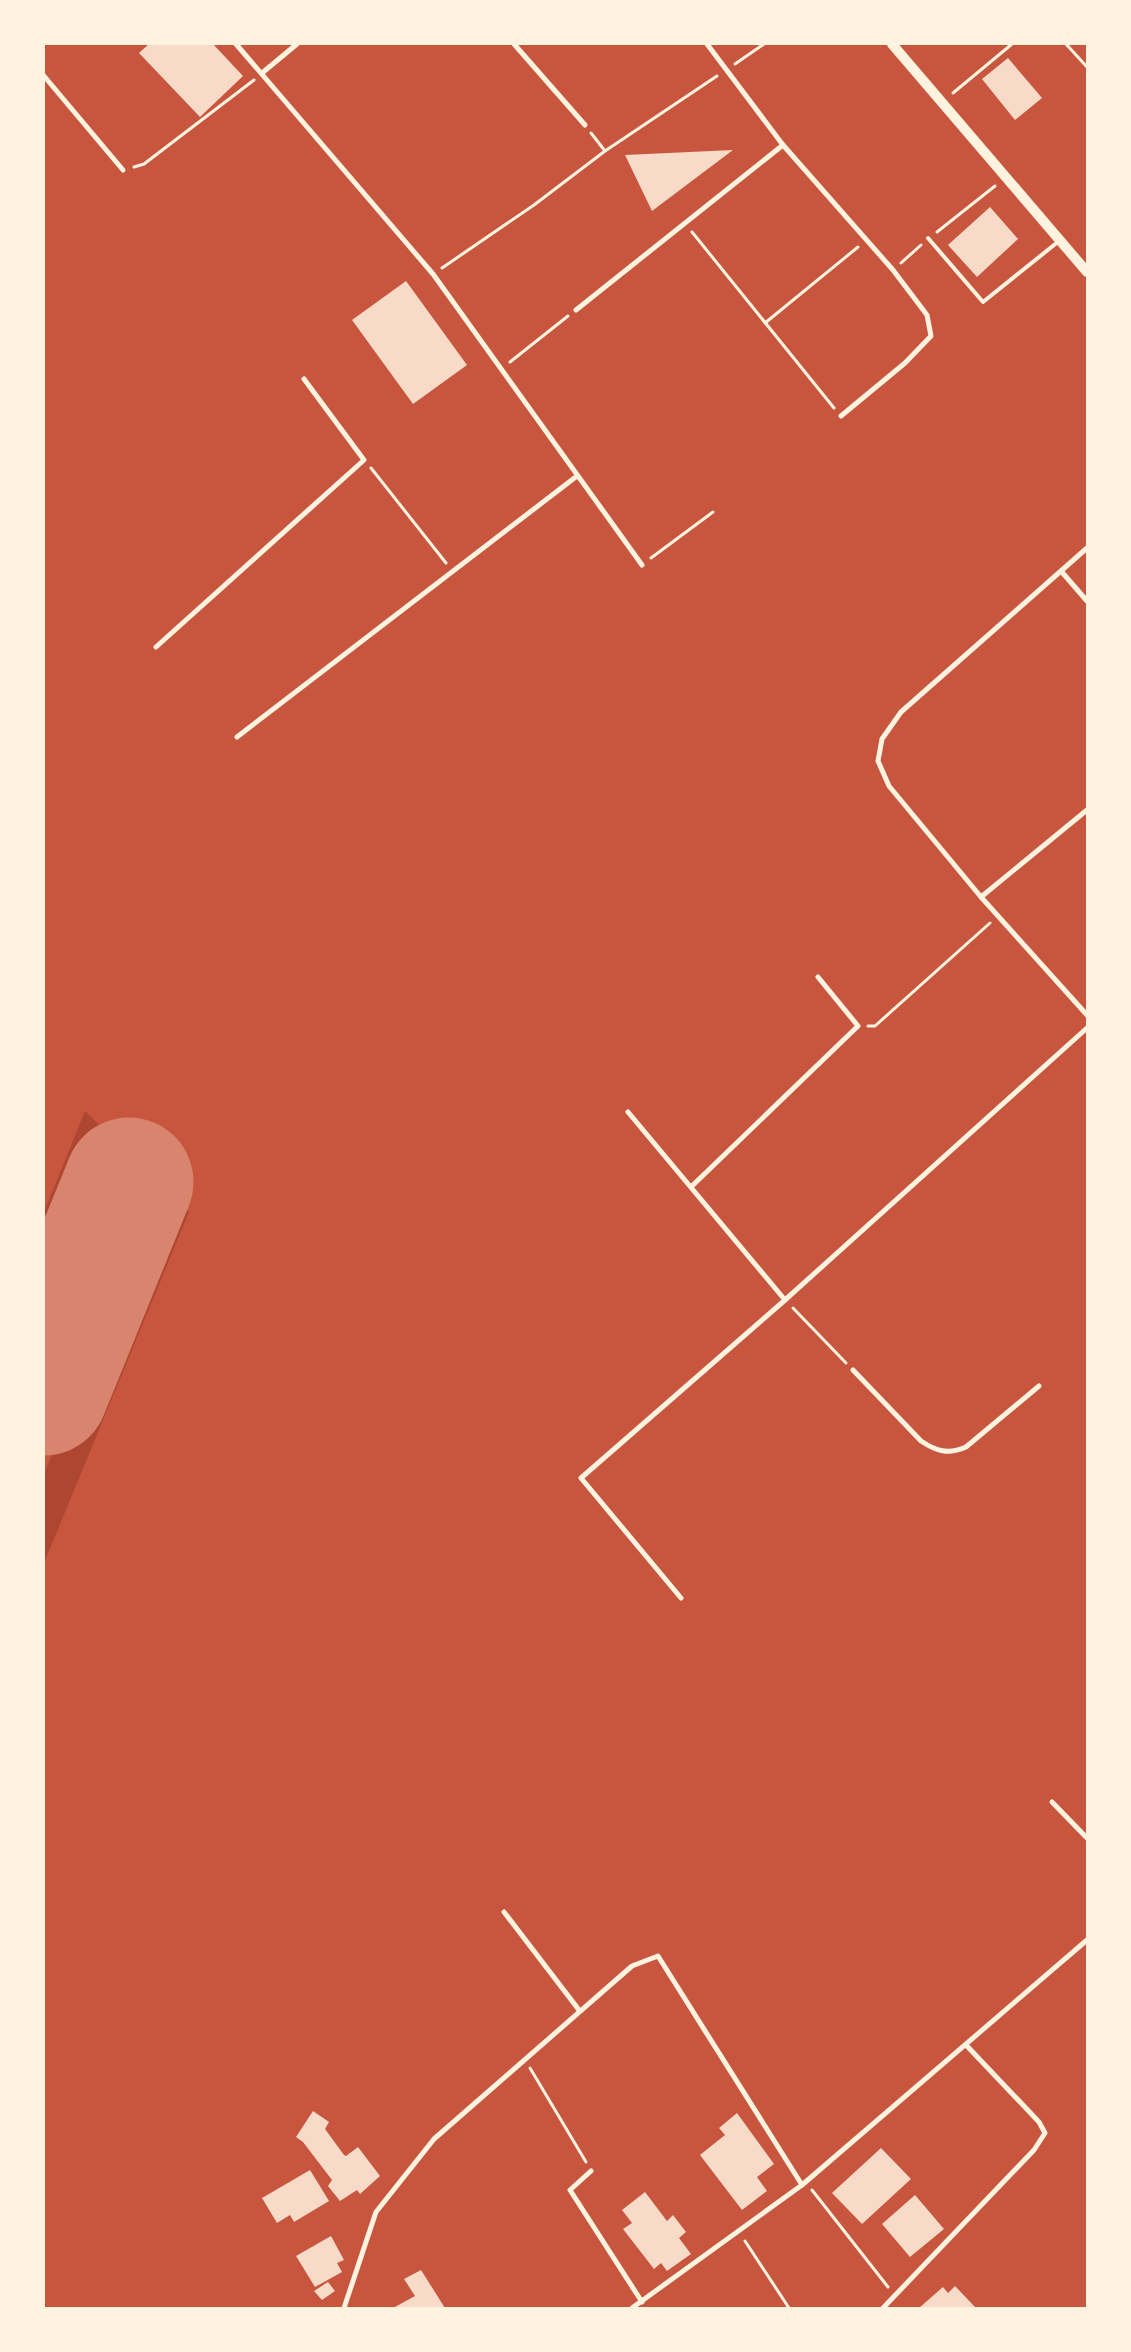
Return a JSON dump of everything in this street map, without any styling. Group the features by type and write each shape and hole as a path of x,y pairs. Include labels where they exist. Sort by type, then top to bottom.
{"main road":[{"path":"892,44 1087,272"}],"street":[{"path":"236,44 433,274 500,370 642,565"},
{"path":"262,74 297,44"},
{"path":"514,44 585,125"},
{"path":"707,44 783,145 893,270 927,315 931,336 905,363 841,416"},
{"path":"44,76 123,170"},
{"path":"576,310 783,145"},
{"path":"156,647 364,460 304,379"},
{"path":"236,737 578,476"},
{"path":"1087,548 901,712 882,739 878,761 889,786 981,897 1087,1015"},
{"path":"1061,571 1087,601"},
{"path":"981,897 1087,810"},
{"path":"692,1186 858,1026 818,977"},
{"path":"681,1598 581,1478 785,1300 1087,1028"},
{"path":"628,1112 692,1186 785,1300"},
{"path":"853,1370 921,1440 933,1449 942,1452 955,1452 966,1447 1040,1386"},
{"path":"1052,1802 1087,1838"},
{"path":"504,1912 579,2010"},
{"path":"632,2308 739,2232 803,2183 1087,1940"},
{"path":"344,2308 376,2212 434,2139 485,2096 579,2010 632,1966 658,1956 803,2183"},
{"path":"883,2308 1034,2150 1045,2133 1039,2122 966,2045"},
{"path":"591,2171 570,2190 642,2302"}],"lane":[{"path":"928,238 983,302 1059,241"}],"path":[{"path":"433,274 534,205 605,151 764,44"},
{"path":"941,103 1012,44"},
{"path":"1066,44 1087,67"},
{"path":"123,170 144,164 262,74"},
{"path":"585,125 605,151"},
{"path":"893,270 928,238 1006,178"},
{"path":"685,223 841,416"},
{"path":"766,323 866,240"},
{"path":"500,370 576,310"},
{"path":"364,460 453,571"},
{"path":"642,565 713,512"},
{"path":"858,1026 875,1026 998,915"},
{"path":"785,1300 853,1370"},
{"path":"525,2059 591,2171"},
{"path":"803,2183 896,2296"},
{"path":"739,2232 789,2308"}],"shaded area":[{"path":"85,1111 189,1212 44,1563 44,1474 160,1191 106,1142 44,1295 44,1212"}],"building":[{"path":"149,44 213,44 243,76 200,117 139,53"},
{"path":"1008,58 1042,98 1015,120 982,79"},
{"path":"733,150 652,211 625,155"},
{"path":"990,207 1018,239 977,277 948,245"},
{"path":"406,281 467,365 413,404 352,320"},
{"path":"313,2111 329,2122 325,2129 344,2155 346,2156 358,2147 380,2176 360,2194 357,2190 340,2201 328,2186 332,2180 303,2142 296,2137"},
{"path":"737,2113 774,2164 757,2177 767,2191 742,2210 700,2155 725,2135 719,2128"},
{"path":"881,2148 911,2179 862,2224 832,2193"},
{"path":"310,2170 329,2201 294,2222 290,2215 277,2223 262,2198"},
{"path":"645,2192 667,2221 673,2215 686,2232 679,2238 691,2254 667,2271 661,2263 654,2269 623,2229 632,2223 622,2210"},
{"path":"915,2195 944,2229 910,2257 882,2224"},
{"path":"331,2236 344,2260 337,2263 342,2272 315,2287 296,2256"},
{"path":"421,2270 445,2308 393,2308 415,2296 404,2279"},
{"path":"328,2282 335,2291 322,2300 314,2291"},
{"path":"955,2286 976,2308 919,2308 943,2287 948,2293"}],"runway":[{"path":"44,1391 129,1182"}]}
